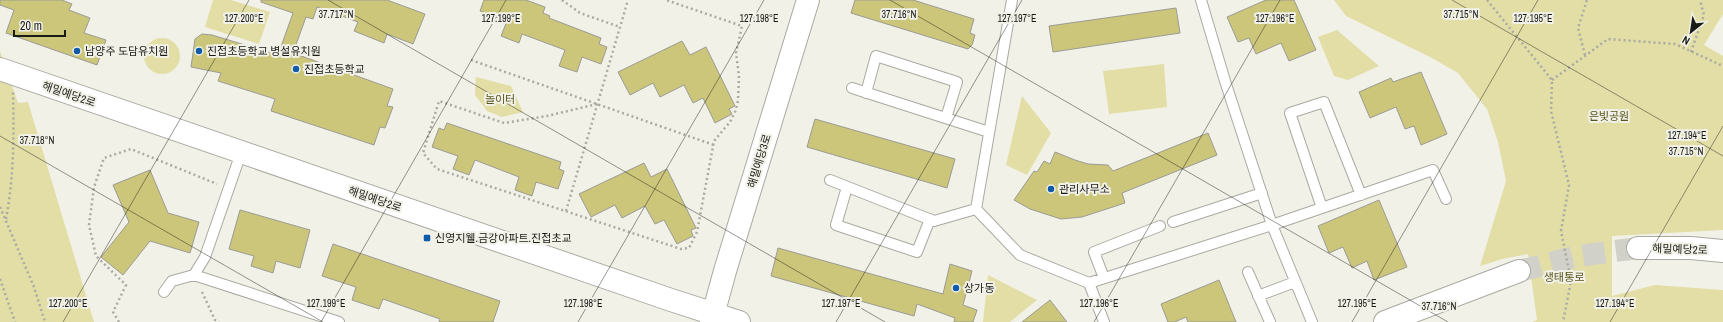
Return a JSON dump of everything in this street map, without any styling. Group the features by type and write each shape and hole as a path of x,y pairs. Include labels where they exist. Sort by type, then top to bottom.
{"street":[{"name":"해밀예당3로","path":"712,318 808,0"},
{"name":"해밀예당2로","path":"6,72 712,318 739,322"},
{"name":"해밀예당2로","path":"1638,248 1691,248 1723,251"},
{"path":"1385,322 1519,271"}],"lane":[{"path":"976,209 1012,0"},
{"path":"1201,0 1225,82 1272,225 1312,322"},
{"path":"866,93 876,56 957,82 946,118"},
{"path":"852,88 989,132"},
{"path":"1322,208 1290,113 1324,102 1361,195"},
{"path":"194,275 205,257 241,154"},
{"path":"976,209 1020,255 1089,283 1272,225 1433,170 1446,199"},
{"path":"830,180 934,221 976,209"},
{"path":"847,187 836,225 917,252 930,219"},
{"path":"1173,222 1262,193"},
{"path":"1104,278 1094,252 1160,226"},
{"path":"1248,272 1270,322"},
{"path":"164,292 172,281 194,275 339,322"},
{"path":"1258,296 1295,282"},
{"path":"1089,283 1104,322"}],"path":[{"path":"562,0 580,13 620,27"},
{"path":"566,211 628,0"},
{"path":"597,104 547,116 504,123 440,101 423,153 437,169 681,249 689,248 697,232 714,140 730,122 736,110 739,76 736,53 742,26 666,0"},
{"path":"1487,0 1552,80 1551,111 1569,185 1561,231 1571,281 1563,322"},
{"path":"1585,55 1578,28 1587,0"},
{"path":"1691,52 1704,15 1700,0"},
{"path":"1552,80 1608,39 1675,44 1723,66"},
{"path":"471,60 714,145"},
{"path":"6,72 14,140 6,219"},
{"path":"119,322 113,312 126,285 96,256 89,225 94,187 104,158 131,149 229,189"},
{"path":"0,207 34,287 45,322"},
{"path":"194,275 215,320 219,322"},
{"path":"0,279 14,322"}],"green space":[{"path":"213,0 231,0 270,12 259,44 205,27"},
{"name":"은빛공원","path":"1334,0 1723,0 1723,14 1704,45 1723,56 1723,230 1612,236 1612,296 1655,285 1723,290 1723,322 1532,322 1537,320 1528,254 1502,259 1480,266 1506,181 1498,142 1487,109 1458,73 1432,58 1346,16"},
{"path":"1337,30 1379,66 1348,80 1334,76 1318,37"},
{"path":"162,38 175,43 180,56 175,69 162,74 149,69 144,56 149,43"},
{"path":"0,51 18,103 28,102 94,322 0,322"},
{"path":"1164,64 1167,107 1109,114 1103,71"},
{"name":"놀이터","path":"476,77 511,86 523,112 502,117 487,111 475,95"},
{"path":"1022,96 1051,133 1027,175 1006,165"},
{"path":"988,275 1037,300 1010,322 983,322"}],"building":[{"path":"0,0 62,0 72,4 69,10 90,18 84,33 106,40 97,65 6,33 14,10 0,5"},
{"path":"261,0 387,0 425,14 413,44 387,34 384,43 354,31 358,22 317,7 313,19 306,17 293,53 393,89 387,106 393,107 385,128 380,127 374,145 271,111 275,99 218,81 221,73 191,67 195,39 202,34 212,35 278,55 293,13 261,2"},
{"path":"484,0 526,0 545,7 543,13 550,16 549,18 601,38 599,44 607,47 601,64 582,57 577,72 559,66 565,50 522,34 519,43 501,36 507,21 480,11"},
{"path":"855,0 913,0 974,19 970,33 975,35 972,45 968,49 851,13"},
{"path":"1266,0 1294,0 1316,50 1289,61 1281,43 1256,54 1249,38 1238,42 1227,17"},
{"path":"1176,8 1180,33 1053,52 1049,26"},
{"path":"682,41 690,55 706,47 735,106 729,109 732,114 715,123 703,98 693,103 684,85 660,97 653,83 630,95 618,72"},
{"path":"1421,72 1447,134 1421,145 1414,126 1405,129 1396,107 1370,118 1359,92 1391,78 1393,82"},
{"path":"815,119 955,159 947,188 807,147"},
{"path":"447,123 561,162 559,169 564,171 558,189 536,182 532,196 515,190 519,177 475,160 469,175 453,169 458,156 432,147 439,128 444,130"},
{"path":"1208,133 1217,155 1122,193 1125,203 1082,217 1061,219 1030,209 1014,200 1034,171 1037,172 1044,161 1050,164 1055,152 1088,164 1108,165 1113,171"},
{"path":"644,163 651,177 667,169 696,228 691,230 693,236 677,244 664,220 655,224 645,206 622,218 615,205 591,217 579,194"},
{"path":"150,170 168,213 199,222 190,253 150,241 123,275 101,257 129,222 113,185"},
{"path":"1379,200 1407,267 1374,280 1367,261 1352,268 1343,247 1329,253 1318,226"},
{"path":"240,210 310,230 300,268 276,261 273,273 251,266 254,256 229,249"},
{"path":"333,244 500,301 493,322 439,322 440,319 383,299 379,309 352,300 356,287 322,276"},
{"path":"778,248 943,294 950,264 972,271 963,305 977,310 973,322 954,322 955,318 917,304 914,316 771,276"},
{"path":"1219,280 1236,322 1188,322 1186,317 1175,322 1168,322 1161,304"},
{"path":"1050,300 1067,322 1022,322"}],"tunnel":[{"path":"1519,271 1578,256 1638,248"}],"place":[{"name":"남양주 도담유치원","path":"77,51"},
{"name":"진접초등학교 병설유치원","path":"199,51"},
{"name":"진접초등학교","path":"296,69"},
{"name":"관리사무소","path":"1051,189"},
{"name":"신영지웰.금강아파트.진접초교","path":"427,238"},
{"name":"상가동","path":"956,288"}],"park label":[{"name":"생태통로","path":"1564,277"}]}
